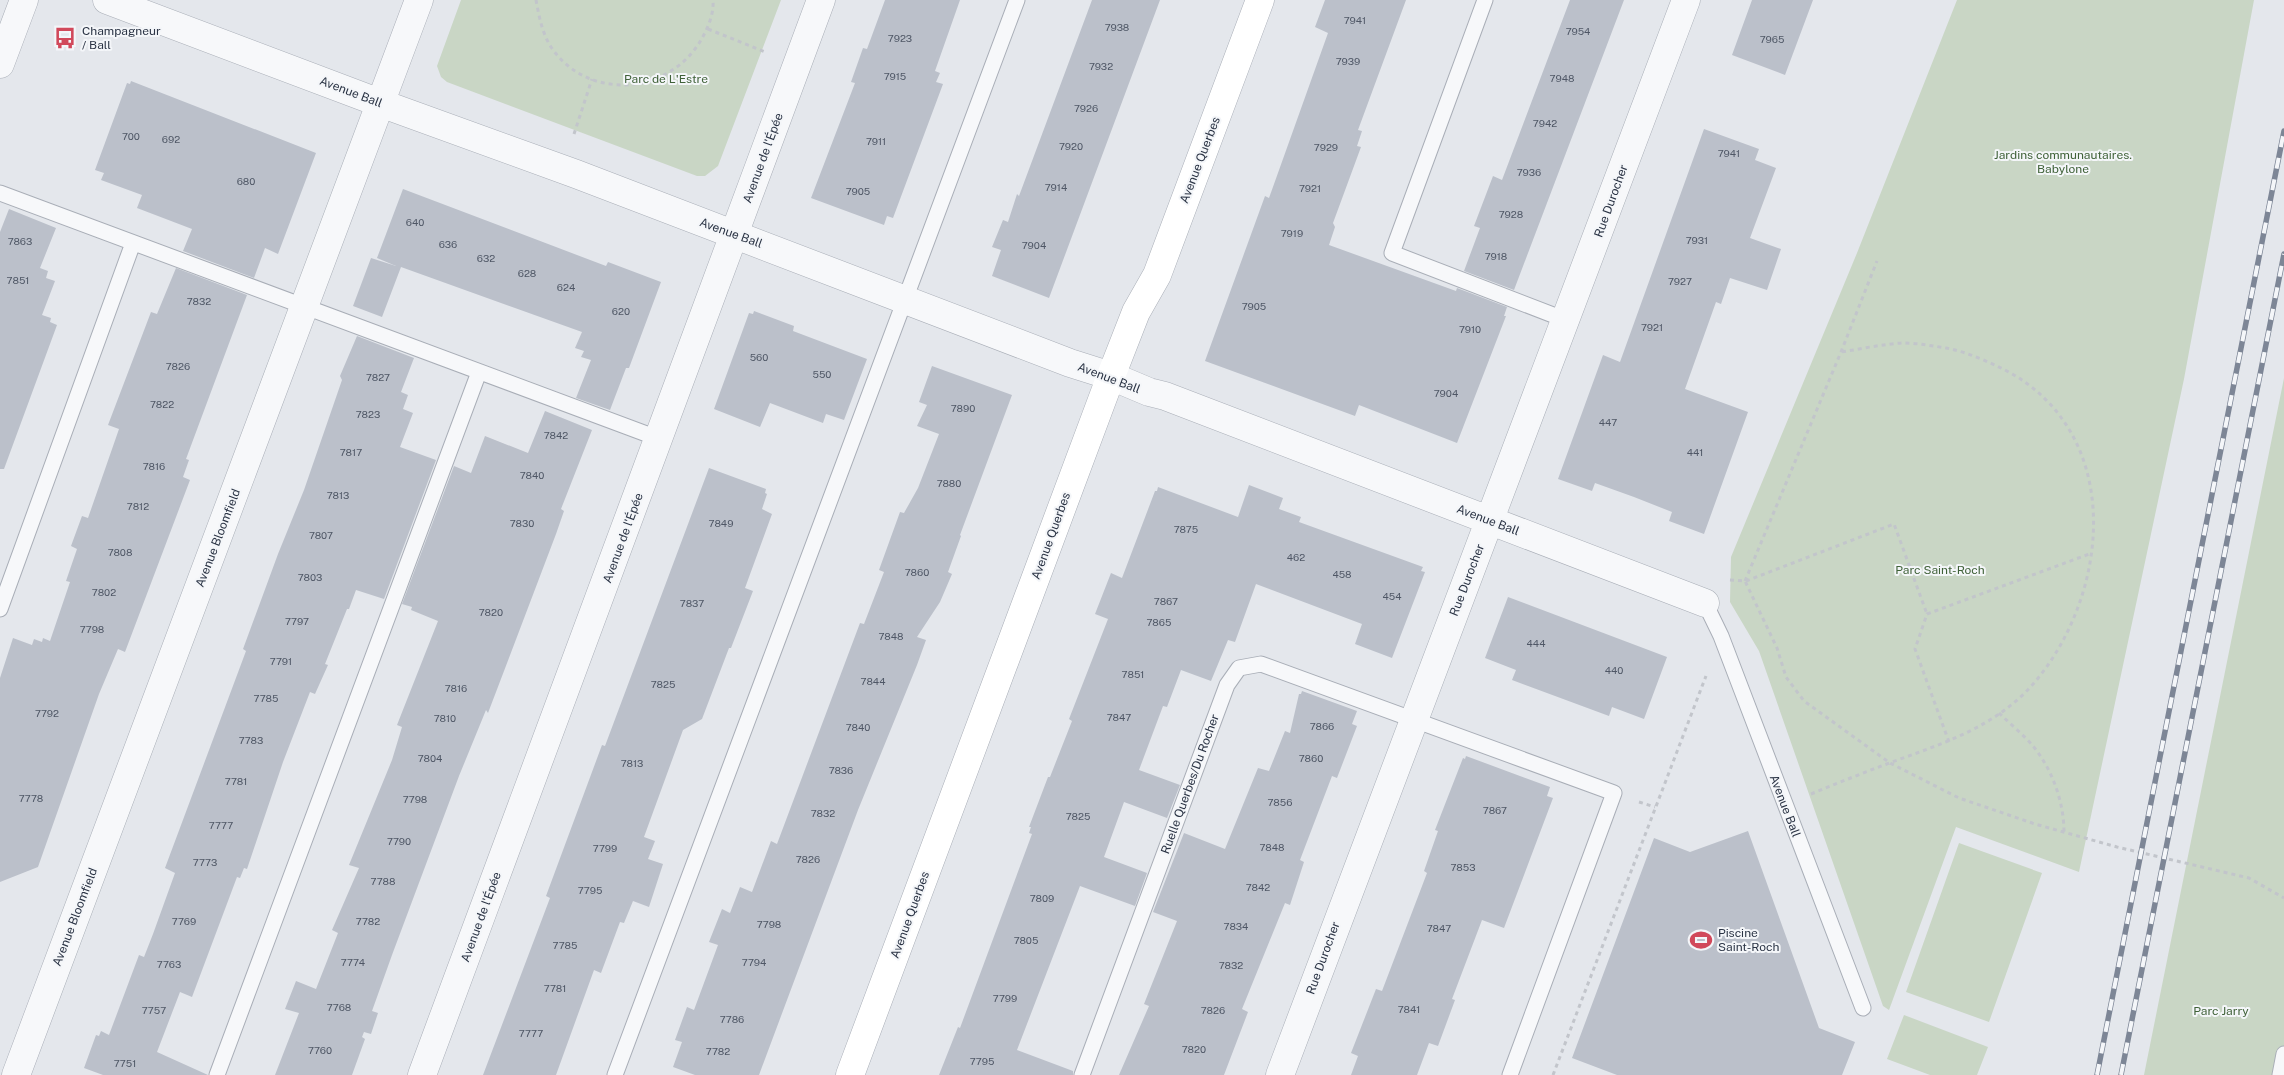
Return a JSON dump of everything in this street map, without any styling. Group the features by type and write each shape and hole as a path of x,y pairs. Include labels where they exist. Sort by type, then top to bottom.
{"street":[{"path":"0,64 24,0"},
{"name":"Avenue Ball","path":"107,0 380,103 576,174 1070,363 1165,396 1705,603"},
{"name":"Avenue Bloomfield","path":"16,1075 419,0"},
{"name":"Avenue de l'Épée","path":"422,1075 660,439 821,0"},
{"name":"Avenue Querbes","path":"850,1075 1111,376 1136,312 1157,275 1260,0"},
{"name":"Rue Durocher","path":"1280,1075 1412,718 1490,521 1686,0"}],"lane":[{"path":"616,1075 1017,0"},
{"path":"1485,0 1392,253 1566,320"},
{"path":"0,193 660,439"},
{"path":"0,609 133,242"},
{"path":"217,1075 479,372"},
{"name":"Avenue Ball","path":"1705,603 1721,636 1863,1008"},
{"name":"Ruelle Querbes/Du Rocher","path":"1082,1075 1227,685 1239,668 1261,664 1614,793 1510,1075"},
{"path":"2280,1075 2284,1054"}],"path":[{"path":"536,0 540,23 551,47 569,66 592,79 619,86 647,83 673,72 694,53 708,29 713,0"},
{"path":"708,29 768,53"},
{"path":"574,134 592,79"},
{"path":"1877,261 1746,582 1777,648 1786,677 1804,701 1890,763 1959,798 2064,832 2141,853 2248,878 2284,898"},
{"path":"1784,805 1949,742 1976,729 1999,713 2038,678 2064,639 2083,594 2093,552 2094,534 2091,489 2082,452 2066,422 2047,399 2024,380 1985,360 1948,349 1904,344 1841,352"},
{"path":"1705,603 1725,580 1746,582 1894,524 1927,614 1916,649 1949,742"},
{"path":"1927,614 2093,552"},
{"path":"1554,1075 1721,636"},
{"path":"1999,713 2033,746 2044,763 2059,796 2064,816 2064,832"}],"green space":[{"name":"Parc de L'Estre","path":"461,0 781,0 718,166 705,176 697,176 447,82 441,77 437,66"},
{"name":"Parc Saint-Roch","path":"1957,0 2254,0 2184,379 2079,872 1956,827 1889,1010 1883,1006 1759,651 1730,602 1731,557 1857,253"},
{"name":"Parc Jarry","path":"2284,378 2284,1075 2144,1075"},
{"path":"1959,843 2042,873 1989,1022 1906,992"},
{"path":"1904,1015 1988,1047 1977,1075 1930,1075 1887,1059"}],"building":[{"path":"885,0 960,0 935,71 940,73 936,82 943,84 893,218 887,216 884,225 811,198 855,83 851,82 863,48 867,49"},
{"path":"1092,0 1160,0 1049,298 992,276 1001,250 992,247 1003,220 1008,222 1017,194 1019,196"},
{"path":"1325,0 1406,0 1358,130 1362,131 1357,146 1361,147 1333,223 1335,227 1329,245 1456,291 1457,288 1507,307 1504,316 1506,316 1457,443 1359,405 1355,416 1205,361 1265,196 1269,198 1328,33 1315,27"},
{"path":"1570,0 1624,0 1514,290 1464,271 1480,228 1474,226 1493,176 1502,180"},
{"path":"1752,0 1813,0 1785,75 1732,55"},
{"path":"131,81 316,153 278,254 265,248 254,278 183,251 192,229 137,208 142,195 101,180 104,173 95,170 127,83 130,84"},
{"path":"1704,129 1759,149 1755,160 1776,168 1750,238 1781,249 1767,290 1730,278 1721,304 1716,302 1685,389 1748,412 1704,534 1669,521 1672,512 1634,497 1595,483 1592,491 1558,479 1603,355 1620,362"},
{"path":"403,189 606,266 608,262 661,282 629,368 626,368 610,410 576,398 591,360 581,357 584,351 575,348 582,332 401,267 382,317 353,306 371,258 396,266 377,258"},
{"path":"9,209 56,228 40,268 48,271 46,278 55,281 42,315 51,318 50,322 57,325 4,469 0,469 0,232"},
{"path":"176,268 247,295 186,459 189,460 183,477 190,480 125,652 118,649 99,694 38,867 0,882 0,678 13,638 32,645 34,639 42,642 43,638 50,641 70,582 66,581 77,549 71,546 82,516 88,518 119,429 108,425 151,312 157,314"},
{"path":"754,311 794,326 793,331 867,359 844,420 826,414 823,423 770,403 760,427 714,409 749,313 753,314"},
{"path":"357,336 414,358 401,392 408,395 403,409 413,413 400,447 436,460 384,599 356,590 349,609 347,609 325,664 328,665 315,694 310,692 283,762 247,869 244,868 240,878 237,877 192,997 180,992 157,1052 208,1075 103,1075 84,1068 96,1035 99,1036 101,1031 109,1035 139,955 144,957 153,934 175,873 165,868 246,651 243,649 304,490 342,380 340,376"},
{"path":"932,366 1012,395 960,535 948,572 952,574 940,602 917,637 926,640 917,665 858,810 759,1075 695,1075 673,1067 682,1042 675,1040 687,1007 694,1010 718,945 709,942 722,909 730,913 740,887 752,892 771,841 777,844 860,623 864,624 884,572 879,570 900,512 904,513 918,488 939,434 917,426 927,405 919,402"},
{"path":"545,411 592,430 561,509 564,511 556,534 488,713 486,710 459,776 392,955 372,1011 378,1013 371,1034 364,1032 362,1037 365,1039 352,1075 275,1075 299,1013 285,1009 296,981 316,989 338,933 332,930 359,868 349,865 392,760 402,727 397,725 438,621 411,610 412,607 402,604 454,466 471,473 485,436 528,453"},
{"path":"709,468 766,489 765,493 767,494 762,509 772,514 745,588 753,591 731,648 729,648 702,719 683,730 644,837 655,841 648,859 663,864 649,907 633,901 624,923 620,922 601,973 594,970 556,1075 483,1075 550,898 546,896 602,745 605,746"},
{"path":"1249,485 1283,498 1279,509 1301,517 1299,522 1423,567 1421,571 1425,572 1392,658 1355,644 1362,624 1256,584 1235,642 1228,640 1211,681 1181,670 1167,707 1163,706 1139,770 1180,785 1167,818 1124,802 1104,857 1147,873 1135,906 1080,886 1017,1050 1073,1071 1073,1075 939,1075 958,1027 960,1028 1032,834 1029,833 1031,827 1029,827 1072,721 1069,719 1108,619 1095,614 1111,573 1122,578 1158,487 1238,517"},
{"path":"1508,597 1667,657 1644,719 1612,707 1609,716 1512,680 1516,670 1485,658"},
{"path":"1302,691 1357,711 1352,724 1357,726 1337,778 1332,776 1300,860 1304,862 1290,905 1285,903 1242,1009 1248,1012 1224,1075 1119,1075 1149,1006 1144,1004 1177,921 1153,912 1184,833 1225,849 1258,768 1269,771 1285,731 1290,733 1299,694"},
{"path":"1466,756 1550,787 1547,796 1553,798 1504,928 1482,920 1452,999 1455,1000 1438,1046 1429,1043 1417,1075 1351,1075 1358,1056 1351,1053 1376,989 1382,991 1427,873 1424,871 1438,831 1435,830 1463,758 1465,759"},
{"name":"Piscine Saint-Roch","path":"1748,831 1819,1028 1855,1042 1842,1075 1617,1075 1572,1058 1654,838 1690,852"}],"railway":[{"path":"2097,1075 2284,131"},
{"path":"2121,1075 2284,254"}],"place":[{"name":"Champagneur / Ball","path":"65,38"},
{"name":"Piscine Saint-Roch","path":"1701,940"}],"park label":[{"name":"Jardins communautaires. Babylone","path":"2063,162"}]}
